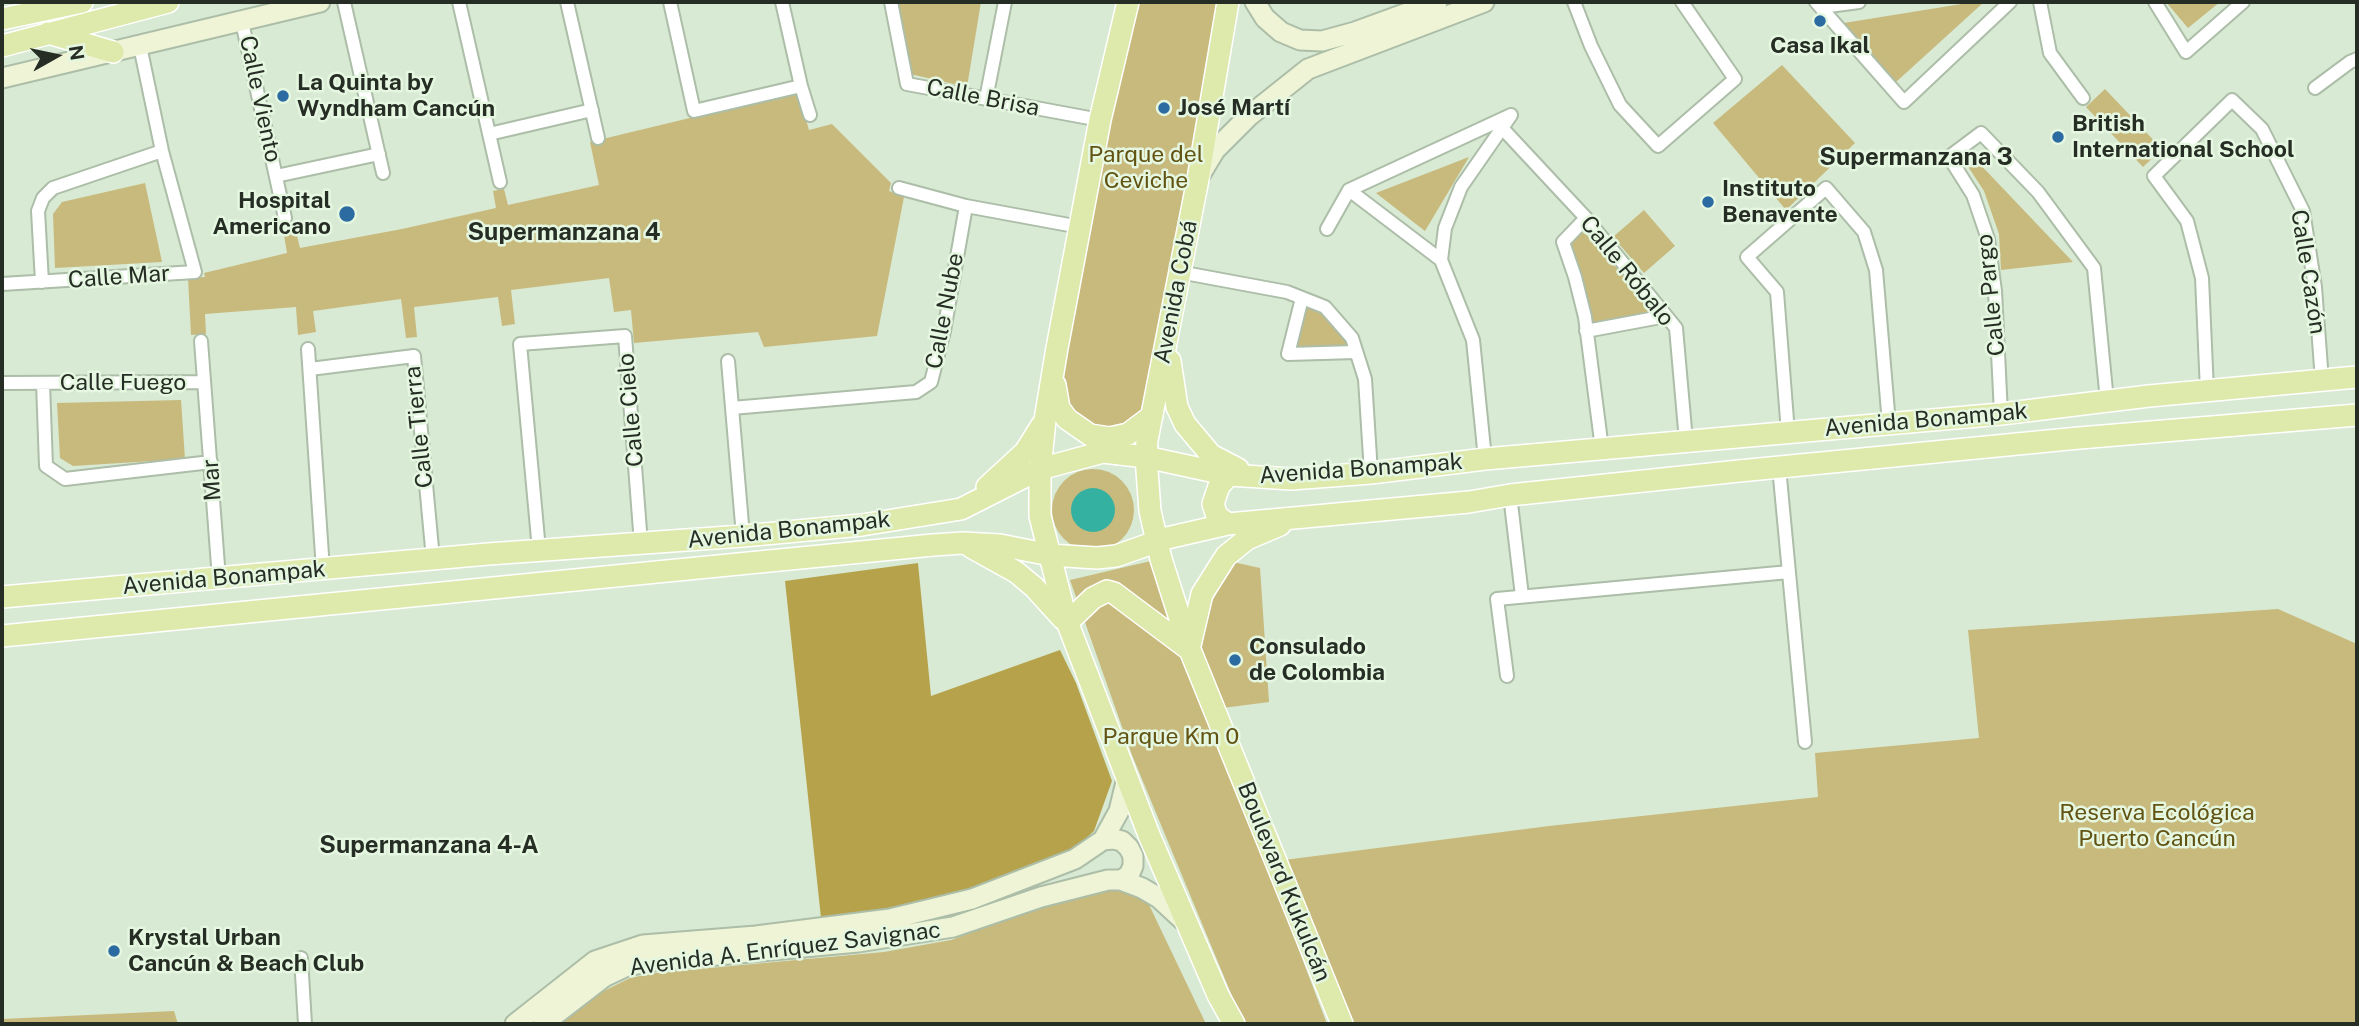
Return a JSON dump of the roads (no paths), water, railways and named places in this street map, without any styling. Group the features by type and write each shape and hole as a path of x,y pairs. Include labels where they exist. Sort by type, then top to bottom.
{"main road":[{"path":"10,17 42,2"},
{"path":"10,17 82,2"},
{"path":"2,46 168,2"},
{"path":"1128,2 1100,120 1055,361 1045,421 1039,503 1069,625 1127,778 1218,995 1234,1024"},
{"name":"Avenida Cobá","path":"1157,542 1150,511 1146,457 1228,2"},
{"path":"48,33 113,52"},
{"path":"1167,338 1173,388 1177,407 1185,424 1211,455 1255,478"},
{"path":"1055,361 1055,392 1059,408 1067,419 1084,433 1104,438 1119,437 1135,430 1152,416"},
{"name":"Avenida Bonampak","path":"2,594 83,591 539,550 862,525 961,509 1040,469 1102,452 1146,457 1229,475 1291,479 1371,473 1485,459 2001,414 2357,377"},
{"name":"Avenida Bonampak","path":"2,636 963,543 1000,545 1051,555 1097,558 1228,524 1469,502 1510,495 2079,438 2357,415"},
{"path":"961,509 1025,452 1045,421"},
{"path":"1118,453 1142,477 1147,487"},
{"path":"1039,503 1051,482 1070,460"},
{"path":"1228,524 1217,516 1213,498 1229,475"},
{"path":"1126,552 1146,525 1150,511"},
{"path":"1069,625 1097,595 1107,591 1114,593 1189,650 1202,594 1226,556 1247,539 1294,519"},
{"path":"862,525 855,539 858,546 865,551"},
{"path":"1043,527 1059,544 1079,558"},
{"path":"793,532 800,536 805,546 802,555 796,559"},
{"name":"Boulevard Kukulcán","path":"1157,542 1189,650 1342,1024"},
{"path":"963,543 1016,572 1054,606 1069,625"},
{"path":"83,591 87,628"}],"street":[{"path":"2,78 320,2"},
{"path":"344,2 383,173"},
{"path":"459,2 500,182"},
{"path":"567,2 598,138"},
{"path":"670,2 694,111 801,86"},
{"path":"782,2 810,115"},
{"name":"Calle Brisa","path":"891,2 907,84 1100,120"},
{"path":"986,99 1005,2"},
{"path":"1255,2 1265,18 1281,32 1300,40 1322,41 1437,2"},
{"path":"1198,179 1215,150 1249,116 1308,69 1484,2"},
{"path":"1574,2 1591,47 1620,105 1658,146 1735,79 1682,2"},
{"path":"1818,4 1859,2"},
{"path":"1818,4 1903,102 2010,2"},
{"path":"2040,2 2050,53 2083,98"},
{"path":"2155,2 2186,52 2243,2"},
{"name":"Calle Viento","path":"242,22 285,218"},
{"path":"1300,40 1295,54 1299,63 1308,69"},
{"name":"Calle Mar","path":"2,284 195,272 162,151 140,46"},
{"path":"2315,88 2354,61 2357,47"},
{"name":"Calle Cazón","path":"2207,391 2202,278 2187,221 2154,176 2232,100 2262,129 2303,211 2315,286 2322,381"},
{"path":"489,134 592,110"},
{"name":"Calle Róbalo","path":"1349,190 1511,115 1503,129 1586,218 1676,328 1686,441"},
{"path":"1485,459 1473,340 1441,260 1445,228 1461,187 1503,129"},
{"name":"Calle Pargo","path":"2001,414 1994,291 1988,239 1973,195 1950,157 1981,133 2038,192 2094,268 2107,401"},
{"name":"Calle Mar","path":"43,282 38,211 43,198 53,188 162,151"},
{"path":"276,176 379,154"},
{"path":"899,188 965,206 1080,227"},
{"path":"1788,433 1777,292 1747,257 1826,188 1864,232 1876,270 1889,424"},
{"path":"1327,229 1349,190 1441,260"},
{"name":"Calle Nube","path":"732,408 916,391 931,382 944,331 965,206"},
{"path":"1586,218 1563,242 1575,277 1586,331 1602,449"},
{"path":"1179,272 1287,292 1325,307 1352,338 1365,379 1371,473"},
{"path":"1302,298 1288,354 1356,352"},
{"path":"1586,331 1667,316"},
{"name":"Calle Cielo","path":"539,550 520,344 625,336 641,544"},
{"path":"201,341 204,382"},
{"path":"308,349 323,569"},
{"name":"Calle Tierra","path":"310,369 414,356 433,559"},
{"path":"728,360 743,536"},
{"name":"Calle Fuego","path":"2,383 204,382"},
{"name":"Mar","path":"204,382 219,579"},
{"name":"Calle Fuego","path":"43,383 46,466 65,479 211,462"},
{"path":"1779,467 1805,742"},
{"path":"1510,495 1522,596"},
{"path":"1507,676 1497,599 1789,572"},
{"name":"Avenida A. Enríquez Savignac","path":"515,1024 595,961 643,945 756,936 890,919 972,899 1075,859 1103,840 1119,811 1127,778"},
{"path":"1103,840 1122,841 1133,856 1129,875 1121,880"},
{"name":"Avenida A. Enríquez Savignac","path":"543,1024 604,977 627,966 653,961 858,942 953,927 1063,891 1108,880 1121,880"},
{"path":"1121,880 1143,888 1159,898 1189,927"},
{"path":"301,958 305,1024"}],"water":[{"path":"1093,488 1102,489 1109,494 1114,501 1114,519 1109,526 1102,531 1093,532 1084,531 1077,526 1072,519 1071,510 1072,501 1077,494 1084,489"}],"place":[{"name":"Casa Ikal","path":"1820,21"},
{"name":"La Quinta by Wyndham Cancún","path":"283,96"},
{"name":"José Martí","path":"1164,108"},
{"name":"British International School","path":"2058,137"},
{"name":"Instituto Benavente","path":"1708,202"},
{"name":"Hospital Americano","path":"347,214"},
{"name":"Consulado de Colombia","path":"1235,660"},
{"name":"Krystal Urban Cancún & Beach Club","path":"114,951"}],"district":[{"name":"Supermanzana 3","path":"1916,158"},
{"name":"Supermanzana 4","path":"564,233"},
{"name":"Supermanzana 4-A","path":"429,846"}],"park label":[{"name":"Parque del Ceviche","path":"1146,168"},
{"name":"Parque Km 0","path":"1171,737"},
{"name":"Reserva Ecológica Puerto Cancún","path":"2157,826"}]}
